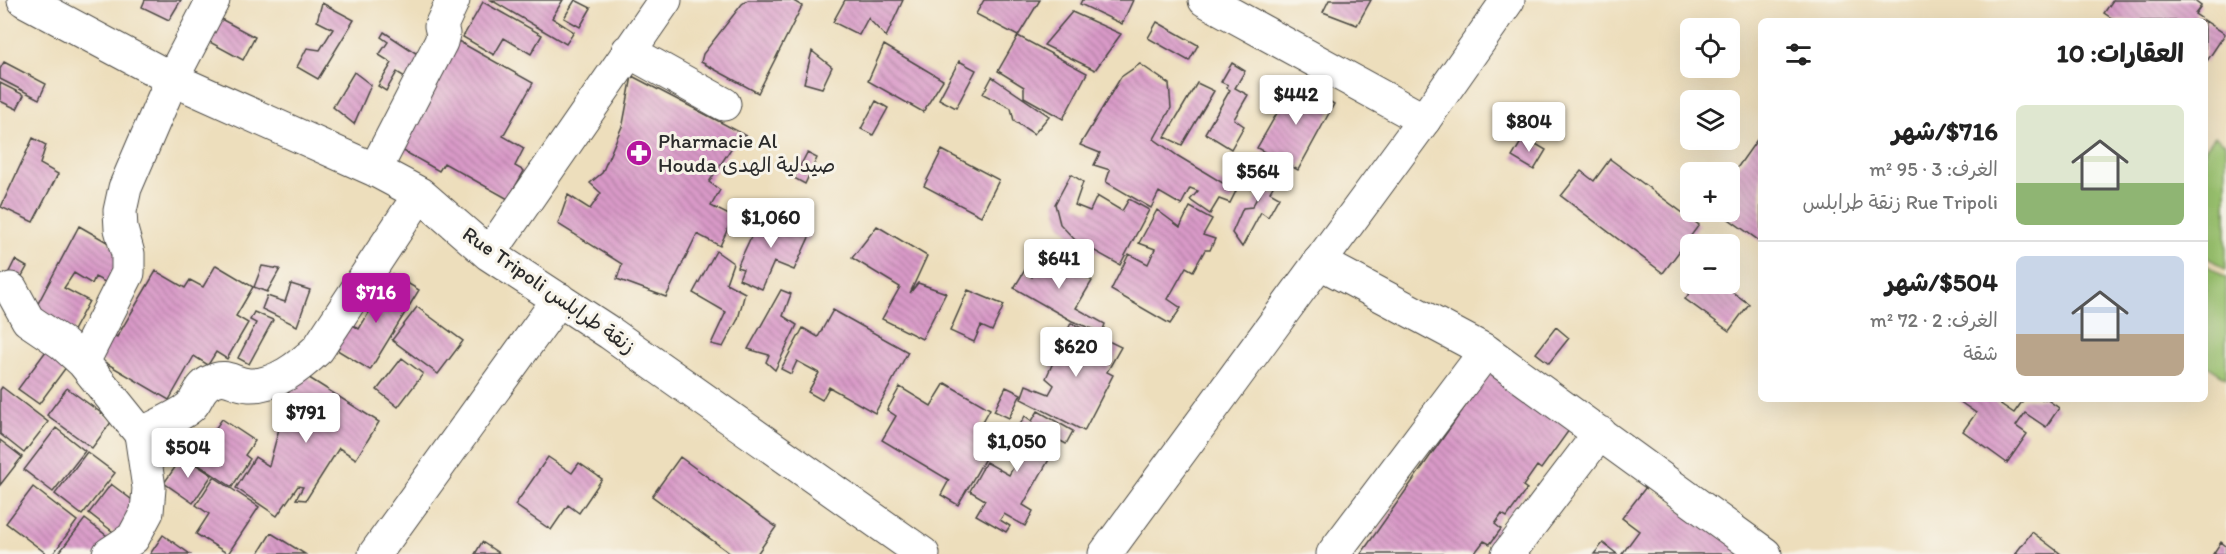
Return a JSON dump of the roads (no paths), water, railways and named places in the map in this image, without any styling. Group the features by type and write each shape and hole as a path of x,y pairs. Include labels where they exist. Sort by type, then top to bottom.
{"street":[{"name":"Rue Tripoli زنقة طرابلس","path":"24,0 172,79 375,171 420,194 489,254 649,360 923,554"},
{"path":"83,362 128,273 128,254 121,229 120,211 125,188 172,79 213,0"},
{"path":"375,171 441,42 444,34 441,26 453,0"},
{"path":"489,254 665,0"},
{"path":"1205,0 1424,120"},
{"path":"1105,554 1424,120 1509,0"},
{"path":"628,51 724,104"},
{"path":"141,434 191,406 196,394 207,383 224,377 249,385 269,382 303,363 318,349 420,194"},
{"path":"1319,262 1486,351 1765,554"},
{"path":"4,288 28,320 62,343 83,362 141,434 149,488 147,512 133,538 109,554"},
{"path":"375,554 559,299"},
{"path":"1333,554 1486,351"},
{"path":"1508,554 1600,433"}],"place":[{"name":"Pharmacie Al Houda صيدلية الهدى","path":"639,153"}]}
